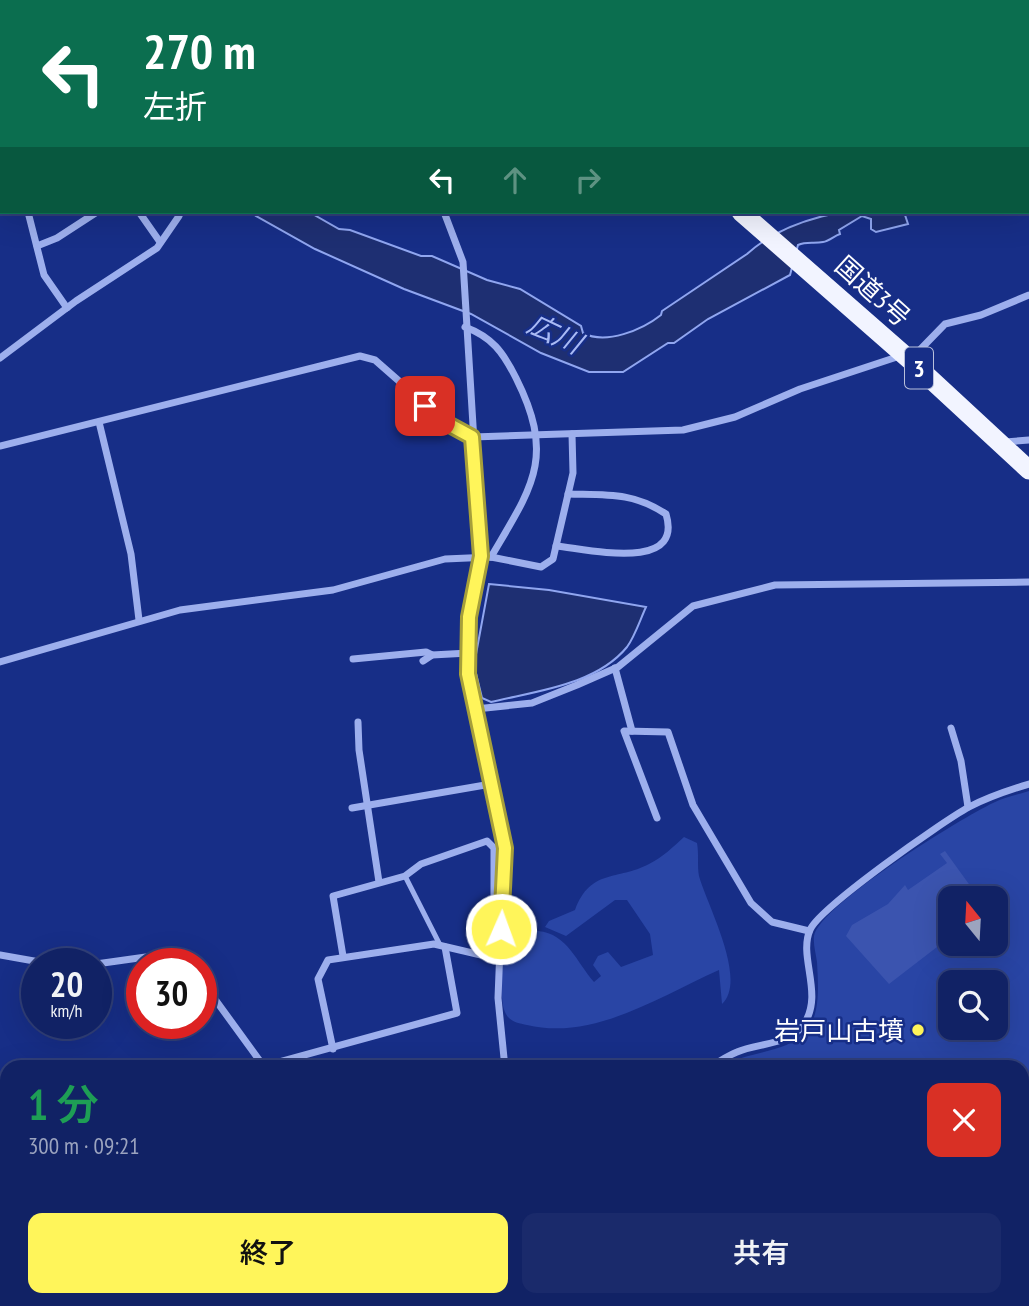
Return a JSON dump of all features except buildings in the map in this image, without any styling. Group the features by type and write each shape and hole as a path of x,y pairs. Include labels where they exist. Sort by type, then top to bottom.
{"highway":[{"name":"国道3号","path":"753,218 1029,470"}],"street":[{"path":"28,214 44,275 67,308"},
{"path":"37,246 57,238 94,214"},
{"path":"140,214 160,242"},
{"path":"445,214 463,262 481,556 469,617 468,674 505,848 498,998 504,1060"},
{"path":"0,358 160,242 178,216"},
{"path":"0,446 360,356 376,360 448,424 472,437 683,430 735,417 800,389 907,357 945,324 981,315 1029,295"},
{"path":"465,323 486,335 508,361 531,407 538,435 530,490 491,557"},
{"path":"99,422 131,554 139,620"},
{"path":"0,662 180,610 332,590 435,562 481,556 541,567 553,559 573,473 572,434"},
{"path":"999,443 1029,440"},
{"path":"556,546 643,554 664,544 666,539 666,514 645,500 623,496 568,494"},
{"path":"476,709 532,703 615,668 649,644 693,606 775,584 1029,582"},
{"path":"353,659 426,652 432,656"},
{"path":"423,661 432,656 469,653"},
{"path":"615,668 632,731"},
{"path":"358,722 379,882"},
{"path":"951,728 961,761 968,807"},
{"path":"657,818 624,731 668,732 693,804 751,903 772,922 809,931"},
{"path":"352,808 491,784"},
{"path":"722,1060 737,1051 785,1038 804,1024 811,1009 812,991 809,931 817,919 843,896 968,807 1029,784"},
{"path":"343,956 333,896 405,876 421,864 487,841 494,848 494,929 501,929"},
{"path":"333,1049 318,979 328,960 343,956 442,946 481,955 500,954"},
{"path":"291,1060 457,1013 442,946"},
{"path":"0,954 21,958"},
{"path":"217,1001 260,1060"}],"lane":[{"path":"405,876 442,946"}],"shaded area":[{"name":"岩戸山古墳","path":"1029,791 1029,1060 736,1060 788,1044 807,1030 815,1015 818,998 814,936 822,922 840,904 894,863 997,801"},
{"path":"684,837 697,843 699,876 728,961 729,993 722,1004 719,970 626,1013 577,1027 552,1028 520,1024 509,1018 502,995 505,931 530,930 557,937 594,982 601,976 593,965 598,956 608,952 621,967 653,955 650,934 627,900 615,900 566,936 545,927 549,921 575,910 581,897 597,881 649,864"}],"water":[{"name":"広川","path":"253,214 313,214 339,229 350,230 421,256 432,256 487,280 520,289 581,326 583,333 613,337 644,326 762,242 800,223 832,214 900,214 905,215 908,224 876,232 871,229 871,219 862,216 827,241 798,245 790,275 708,319 674,343 668,343 623,372 589,372 541,353 471,314 404,289 315,249"},
{"path":"489,584 549,590 646,607 627,647 599,670 564,685 491,702 482,698 474,665"}],"place":[{"name":"岩戸山古墳","path":"918,1030"}],"route":[{"path":"425,406 448,424 472,437 481,556 469,617 468,674 505,848 501,929"}]}
